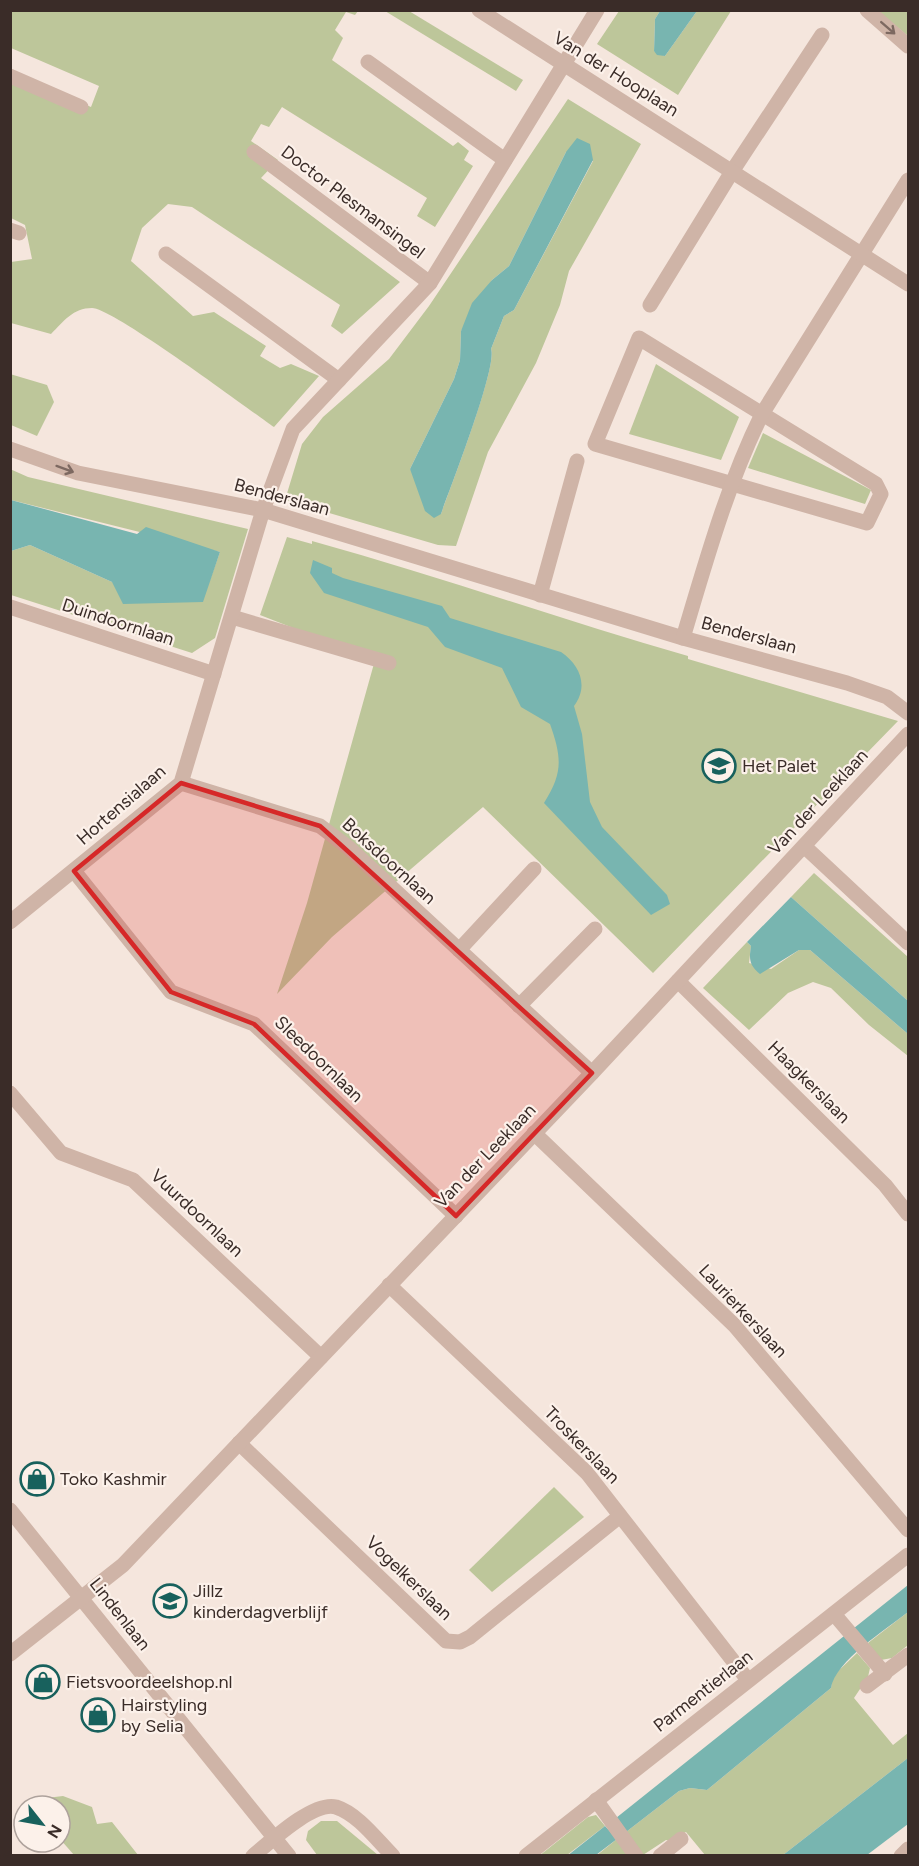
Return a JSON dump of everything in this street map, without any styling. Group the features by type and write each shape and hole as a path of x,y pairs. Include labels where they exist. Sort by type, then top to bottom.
{"street":[{"name":"Van der Hooplaan","path":"478,10 909,284"},
{"name":"Doctor Plesmansingel","path":"263,510 293,429 430,283 597,10"},
{"path":"867,10 909,46"},
{"path":"650,305 733,170 822,35"},
{"path":"368,62 505,160"},
{"path":"10,76 81,107"},
{"name":"Doctor Plesmansingel","path":"254,152 430,283"},
{"path":"683,638 730,483 762,414 909,180"},
{"path":"166,255 339,380"},
{"path":"639,338 876,484 881,494 867,523 730,483 595,444 639,338"},
{"name":"Benderslaan","path":"10,449 78,473 263,510 450,565 683,638 847,683 887,697 909,713"},
{"path":"540,595 577,461"},
{"name":"Hortensialaan","path":"10,922 181,783 263,510"},
{"name":"Duindoornlaan","path":"10,607 214,674"},
{"path":"232,617 389,663"},
{"name":"Van der Leeklaan","path":"10,1654 123,1565 456,1216 909,734"},
{"name":"Boksdoornlaan","path":"181,783 320,826 349,848 591,1073"},
{"path":"804,846 909,943"},
{"path":"459,950 534,869"},
{"name":"Sleedoornlaan","path":"74,871 171,992 254,1024 456,1216"},
{"path":"519,1006 595,929"},
{"name":"Haagkerslaan","path":"678,981 885,1185 909,1214"},
{"name":"Vuurdoornlaan","path":"10,1093 61,1153 133,1180 321,1357"},
{"name":"Laurierkerslaan","path":"534,1133 734,1325 909,1530"},
{"name":"Troskerslaan","path":"389,1285 587,1473 748,1680"},
{"name":"Vogelkerslaan","path":"238,1443 446,1641 460,1642 470,1637 620,1516"},
{"name":"Lindenlaan","path":"10,1510 82,1596 149,1684 289,1856"},
{"name":"Parmentierlaan","path":"526,1856 748,1680 839,1619 909,1555"},
{"path":"839,1619 885,1674"},
{"path":"867,1686 909,1655"},
{"path":"596,1800 636,1856"},
{"path":"253,1856 296,1821 325,1807 337,1808 358,1820 393,1856"},
{"path":"660,1856 681,1839"},
{"path":"901,1856 909,1850"}],"highlighted area":[{"path":"181,783 320,826 592,1073 456,1216 254,1024 171,992 74,871"}],"green space":[{"path":"11,11 358,11 355,15 346,12 335,30 343,38 332,60 453,146 458,142 469,151 464,160 473,166 435,227 417,216 427,198 282,107 269,127 261,124 251,141 278,160 261,178 400,282 342,334 331,326 340,305 192,207 168,204 142,228 131,261 193,316 214,312 266,346 260,356 280,368 291,364 319,376 274,427 211,381 105,312 92,308 79,310 69,316 51,334 11,323 11,262 32,259 25,225 11,218 11,73 91,107 99,86 11,48"},
{"path":"385,11 409,11 523,80 516,91"},
{"path":"619,11 660,11 655,19 654,51 665,56 697,11 731,11 678,95 597,44"},
{"path":"878,11 908,11 908,36"},
{"path":"568,99 641,144 569,271 560,305 536,363 488,452 456,546 438,545 285,500 302,444 323,417 389,359 429,306","holes":["566,152 593,161 514,310 504,316 491,349 491,360 481,402 441,514 410,469 454,379 460,360 461,331 492,280 509,266"]},
{"path":"656,364 739,417 721,460 629,434"},
{"path":"10,374 47,385 54,402 37,436 11,425"},
{"path":"763,433 871,490 865,504 748,468"},
{"path":"10,469 28,477 248,529 215,638 192,653 11,595 11,551 30,545 112,582 202,602 220,552 11,500"},
{"path":"287,537 312,544 312,541 407,569 688,656 688,659 898,721 653,973 483,807 332,937 277,994 307,903 375,660 260,615"},
{"path":"814,873 908,957 908,1001 791,897"},
{"path":"747,942 751,946 749,963 771,969 799,950 810,950 908,1034 908,1056 869,1025 831,988 813,982 788,993 749,1030 703,988"},
{"path":"554,1487 584,1517 492,1592 469,1570"},
{"path":"908,1612 908,1645 892,1658 881,1660 868,1643"},
{"path":"857,1653 870,1668 868,1677 854,1698 893,1745 908,1733 908,1758 783,1855 705,1855 686,1832 670,1841 666,1840 643,1855 626,1832 679,1791 690,1788 707,1790 831,1688 833,1676"},
{"path":"72,1799 92,1807 97,1824 112,1822 138,1855 74,1855 72,1853"},
{"path":"596,1815 605,1826 567,1855 539,1856 588,1817"},
{"path":"321,1821 337,1821 378,1855 317,1855 306,1840 308,1831"},
{"path":"617,1839 629,1856 596,1856"}],"water":[{"path":"660,11 697,11 665,56 657,55 654,51 655,19"},
{"path":"577,138 590,144 593,160 514,310 504,316 491,349 487,378 472,428 441,514 434,518 425,511 410,469 454,379 460,360 461,331 472,303 492,280 509,266 566,152"},
{"path":"11,500 137,534 146,527 220,552 203,602 123,604 112,582 30,545 11,551"},
{"path":"313,560 332,568 332,573 343,578 442,606 450,618 561,652 568,657 580,676 581,691 574,706 582,734 590,802 602,827 667,895 670,904 651,915 544,803 555,783 559,765 554,736 550,724 521,707 502,668 445,647 428,627 324,593 310,573"},
{"path":"791,897 908,1001 908,1034 810,950 799,950 760,974 754,968 750,958 751,946 747,942"},
{"path":"908,1585 908,1612 875,1636 852,1657 842,1667 831,1688 707,1790 690,1788 679,1791 626,1832 616,1818"},
{"path":"908,1758 908,1824 867,1855 783,1855"},
{"path":"605,1826 617,1839 596,1855 567,1856"}],"place":[{"name":"Het Palet","path":"719,766"},
{"name":"Toko Kashmir","path":"37,1479"},
{"name":"Jillz kinderdagverblijf","path":"170,1601"},
{"name":"Fietsvoordeelshop.nl","path":"43,1682"},
{"name":"Hairstyling by Selia","path":"98,1715"}]}
